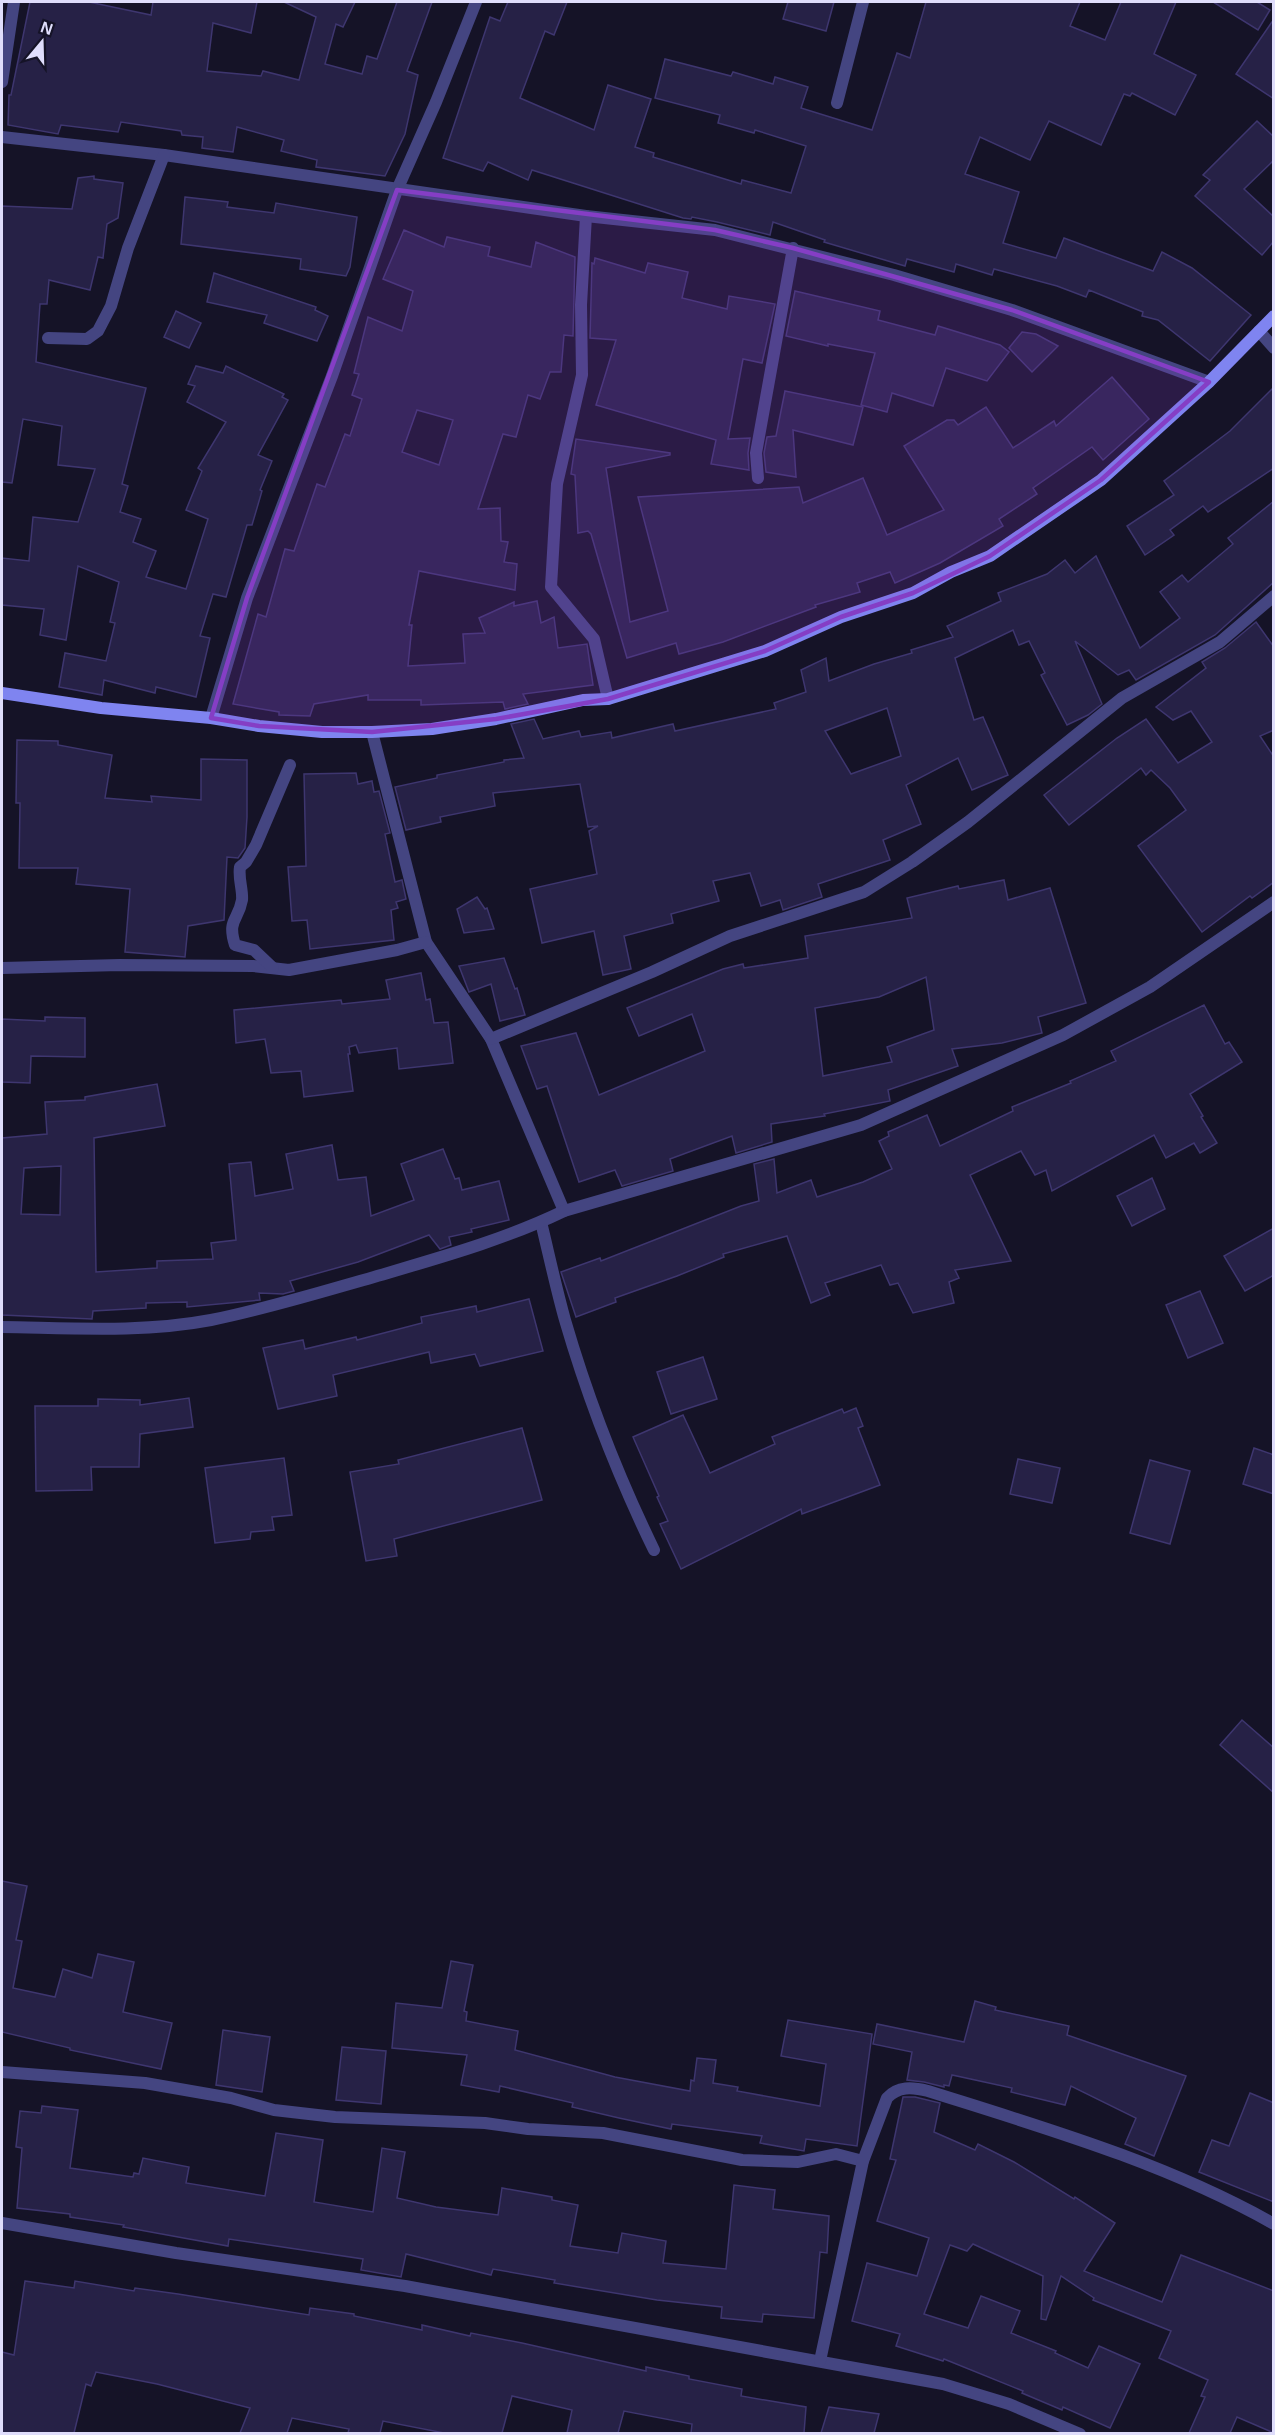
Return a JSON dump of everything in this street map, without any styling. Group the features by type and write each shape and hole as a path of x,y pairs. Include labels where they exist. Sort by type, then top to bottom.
{"street":[{"path":"2,82 14,2"},
{"path":"211,718 247,598 332,376 397,190 436,102 476,2"},
{"path":"837,104 863,2"},
{"path":"2,137 164,155 586,216 715,230 894,275 1012,310 1209,382"},
{"path":"48,338 87,339 98,331 111,306 128,248 164,155"},
{"path":"586,216 581,305 582,375 557,484 551,587 594,639 608,699"},
{"path":"758,478 756,453 793,248"},
{"path":"2,693 100,708 211,718 259,726 322,732 432,729 496,719 583,700 608,699 765,651 841,617 914,593 951,572 990,556 1101,480 1209,382 1274,316"},
{"path":"1259,331 1274,348"},
{"path":"491,1039 652,972 730,936 864,892 912,862 968,822 1122,698 1220,642 1274,596"},
{"path":"372,732 426,942 491,1039 564,1211"},
{"path":"273,968 254,950 235,945 230,929 242,899 238,878 240,867 246,862 256,845 290,765"},
{"path":"2,1327 146,1327 210,1320 324,1291 431,1260 541,1222 564,1211 861,1125 1063,1035 1150,987 1274,902"},
{"path":"2,968 120,965 289,970 426,942"},
{"path":"541,1222 565,1320 591,1400 630,1500 654,1550"},
{"path":"2,2072 145,2083 221,2096 274,2110 335,2117 485,2123 528,2129 603,2133 742,2160 798,2162 836,2154 863,2161"},
{"path":"820,2361 863,2161 887,2098 894,2090 914,2088 1064,2133 1194,2184 1274,2224"},
{"path":"2,2223 176,2253 405,2286 943,2384 1009,2404 1080,2433"}],"highlighted area":[{"path":"397,190 715,230 793,248 1012,310 1209,382 1101,480 990,556 913,593 841,617 765,651 608,699 496,719 372,732 259,726 211,718 247,598"}],"building":[{"path":"30,2 89,2 151,15 153,2 257,2 251,33 213,23 207,71 261,76 263,71 299,80 316,17 284,2 355,2 343,27 336,24 325,64 362,74 367,56 377,59 397,2 432,2 407,71 418,75 405,134 385,176 316,167 317,160 281,151 284,140 237,127 233,152 202,148 203,137 182,135 181,131 121,122 118,132 61,125 58,134 8,125 9,95 11,95"},
{"path":"508,2 567,2 554,35 545,31 520,98 594,130 608,85 651,99 635,147 654,153 653,157 741,184 742,180 791,193 806,146 755,130 754,133 718,123 720,115 655,98 665,59 731,76 733,72 773,84 775,77 808,87 801,108 872,130 897,53 910,58 926,2 1080,2 1070,26 1105,40 1121,2 1176,2 1154,54 1196,75 1175,115 1132,93 1130,96 1124,94 1101,145 1049,121 1030,160 980,137 965,174 1019,192 1003,243 1056,258 1064,238 1153,271 1162,252 1192,268 1251,315 1210,361 1158,320 1142,316 1143,312 1089,290 1086,297 1057,286 994,269 992,275 956,264 954,272 907,259 905,266 824,242 825,240 773,222 770,235 692,217 691,219 683,218 532,170 528,180 488,162 483,171 443,158 490,17 500,21"},
{"path":"788,2 834,2 826,31 783,19"},
{"path":"1213,2 1257,2 1270,10 1258,30"},
{"path":"1274,19 1274,99 1236,74"},
{"path":"1257,121 1274,137 1274,160 1244,189 1274,217 1274,241 1262,255 1195,196 1210,180 1203,175"},
{"path":"94,176 94,179 123,183 118,218 107,224 103,258 98,257 90,290 49,280 47,304 40,304 36,362 146,388 122,484 128,486 120,512 141,519 133,542 156,551 146,577 186,589 208,519 186,510 202,471 198,468 226,422 187,402 195,386 188,384 196,366 223,373 226,366 284,394 282,397 288,400 258,455 272,461 260,490 262,491 252,525 247,525 226,597 213,594 200,636 210,638 196,697 156,687 155,693 104,680 102,695 59,687 65,653 106,661 115,623 110,622 119,582 78,566 66,640 40,635 44,609 2,605 2,558 29,561 33,517 78,522 95,469 58,465 62,426 23,419 12,483 2,482 2,206 72,209 78,178"},
{"path":"185,197 228,202 227,207 274,213 276,203 357,217 350,267 346,276 300,269 301,259 181,244"},
{"path":"404,230 444,247 447,237 490,247 488,256 531,267 536,242 575,257 573,336 564,335 561,372 550,372 540,399 528,395 516,437 503,434 478,509 500,508 501,541 508,542 504,562 517,564 515,590 419,571 409,625 412,625 408,666 465,663 463,634 485,633 479,618 514,602 514,606 537,601 541,623 554,617 558,648 587,644 593,685 523,694 528,704 505,709 503,702 421,705 421,700 368,700 368,695 314,704 310,716 279,715 279,712 233,704 258,614 266,617 285,549 294,551 317,484 325,487 345,434 350,436 362,399 352,395 359,374 354,373 368,317 402,331 413,291 383,279","holes":["417,410 453,420 439,465 402,452"]},
{"path":"595,258 645,273 648,263 688,272 682,298 727,309 729,296 775,304 762,363 743,359 728,439 750,438 749,470 711,464 716,440 596,405 616,340 590,338 592,263 594,264"},
{"path":"214,273 316,307 315,310 328,316 317,341 264,323 267,315 207,302"},
{"path":"795,291 880,311 878,320 935,335 938,326 1000,345 1009,352 987,381 946,368 933,406 892,393 887,412 861,405 875,353 828,344 828,346 786,336"},
{"path":"176,311 201,323 189,348 164,337"},
{"path":"1022,332 1036,334 1058,346 1032,372 1009,348"},
{"path":"1112,377 1149,419 1103,460 1092,447 1033,488 1037,494 999,519 1003,526 940,563 895,583 890,572 857,583 860,592 815,605 816,607 723,642 679,654 676,643 627,658 591,534 588,531 578,533 575,475 571,474 576,439 670,453 670,455 606,468 630,622 668,611 638,497 799,487 803,503 863,478 887,535 944,510 904,446 947,420 954,420 958,425 986,407 1013,448 1054,421 1056,426"},
{"path":"1274,387 1274,468 1208,512 1203,506 1170,530 1174,535 1145,555 1127,526 1174,495 1164,481 1230,431"},
{"path":"785,391 863,407 853,445 793,430 796,477 766,472 764,453 767,437 776,436"},
{"path":"1274,501 1274,582 1215,635 1136,680 1129,670 1118,675 1075,641 1102,704 1088,715 1067,725 1041,675 1045,673 1029,641 1019,645 1013,630 955,658 974,720 983,717 1008,775 972,790 958,758 906,785 921,824 883,840 890,860 818,884 822,897 783,910 780,900 761,906 750,873 713,881 719,901 671,914 673,923 624,936 631,969 603,975 594,931 542,943 530,889 597,874 589,831 598,826 588,827 580,784 493,793 495,806 440,817 441,822 406,830 395,787 437,778 437,775 504,762 504,760 524,758 511,724 534,719 543,739 579,731 581,737 611,732 612,738 673,724 675,731 776,709 774,703 806,692 801,670 826,658 829,681 953,637 947,626 1001,601 998,593 1047,574 1065,560 1075,573 1096,556 1140,648 1180,618 1160,592 1182,575 1188,582 1233,544 1228,538","holes":["887,708 901,756 851,774 825,731"]},
{"path":"1256,622 1274,647 1274,730 1260,736 1274,757 1274,882 1252,898 1250,896 1202,932 1138,846 1186,810 1170,788 1151,770 1146,775 1141,768 1069,825 1044,795 1117,738 1146,719 1178,763 1212,742 1191,711 1173,720 1156,707 1206,668 1202,662 1225,648"},
{"path":"17,740 58,741 58,745 112,755 105,798 152,802 151,796 201,800 201,759 247,760 245,848 238,858 227,857 224,920 188,926 185,957 125,952 130,889 76,884 78,868 19,868 20,803 16,803"},
{"path":"356,773 358,784 372,781 374,792 379,791 390,833 385,834 395,882 402,880 406,899 396,902 398,908 391,910 394,940 310,949 307,920 292,921 288,867 306,866 304,774"},
{"path":"1004,880 1008,900 1050,888 1086,1003 1038,1017 1042,1033 1002,1043 952,1049 958,1066 888,1090 890,1101 824,1114 825,1116 771,1124 772,1142 736,1153 732,1136 670,1159 673,1171 622,1186 615,1170 579,1182 547,1086 537,1089 521,1046 576,1033 599,1095 705,1051 692,1014 639,1036 627,1008 723,969 743,964 744,968 808,958 805,936 912,918 907,898 958,886 959,889","holes":["926,977 934,1030 887,1047 892,1062 823,1076 815,1008 879,997"]},
{"path":"477,897 485,909 487,908 494,929 464,933 457,909"},
{"path":"504,958 515,989 517,988 525,1015 500,1021 491,984 469,992 459,966"},
{"path":"421,973 426,1000 430,999 434,1023 448,1022 453,1063 399,1069 397,1048 359,1053 356,1045 349,1047 350,1054 348,1054 353,1091 304,1097 301,1071 271,1073 265,1039 236,1043 234,1010 341,1000 342,1004 390,999 386,980"},
{"path":"1204,1005 1225,1044 1229,1042 1242,1062 1190,1094 1217,1143 1200,1153 1194,1143 1166,1158 1154,1135 1052,1191 1046,1170 1035,1175 1021,1151 970,1175 1011,1261 955,1270 959,1278 949,1282 954,1303 913,1313 898,1283 890,1285 881,1265 825,1283 830,1295 811,1303 787,1236 723,1254 724,1257 615,1298 616,1302 576,1317 561,1272 600,1258 601,1261 759,1201 754,1164 774,1159 777,1193 811,1180 817,1197 863,1182 892,1169 879,1141 889,1136 888,1132 927,1115 940,1146 1013,1111 1012,1107 1071,1083 1070,1081 1116,1061 1111,1051"},
{"path":"45,1017 85,1018 85,1057 31,1056 30,1083 2,1082 2,1019 45,1021"},
{"path":"157,1084 165,1126 94,1138 96,1272 157,1268 157,1261 213,1259 211,1243 236,1240 229,1164 251,1162 255,1196 293,1189 286,1154 332,1145 338,1180 366,1177 371,1216 414,1200 401,1164 443,1149 455,1179 459,1178 462,1190 499,1181 509,1220 449,1237 451,1245 440,1249 429,1235 358,1262 290,1281 294,1291 283,1294 259,1293 260,1300 187,1307 187,1302 146,1303 146,1308 93,1311 92,1319 2,1315 2,1138 47,1134 45,1102 85,1100 85,1097","holes":["61,1166 60,1215 21,1214 24,1168"]},
{"path":"1152,1178 1165,1209 1132,1226 1117,1196"},
{"path":"1274,1228 1274,1275 1245,1291 1224,1256"},
{"path":"1200,1291 1223,1343 1188,1358 1166,1305"},
{"path":"529,1299 543,1351 480,1366 475,1354 431,1363 429,1352 333,1375 337,1396 278,1409 263,1348 303,1340 305,1349 356,1337 357,1340 422,1323 421,1317 476,1306 477,1312"},
{"path":"703,1357 717,1399 671,1414 657,1372"},
{"path":"189,1398 193,1427 140,1434 139,1467 91,1467 92,1490 36,1491 35,1406 98,1406 98,1399 140,1400 140,1405"},
{"path":"856,1408 863,1426 858,1428 880,1485 802,1514 801,1509 681,1569 660,1524 668,1521 633,1437 683,1415 710,1473 775,1444 772,1437 842,1409 844,1413"},
{"path":"522,1428 542,1500 394,1539 397,1556 366,1561 350,1472 399,1464 398,1460"},
{"path":"1254,1448 1274,1455 1274,1494 1243,1484"},
{"path":"284,1458 292,1515 272,1517 274,1530 251,1532 250,1539 215,1543 205,1468"},
{"path":"1018,1459 1060,1468 1052,1503 1010,1494"},
{"path":"1150,1460 1190,1471 1170,1544 1130,1533"},
{"path":"1242,1720 1274,1748 1274,1793 1220,1745"},
{"path":"2,1881 27,1886 16,1940 22,1941 13,1988 55,1997 63,1969 92,1978 98,1954 134,1962 123,2012 172,2023 161,2069 70,2050 70,2048 2,2032"},
{"path":"451,1961 473,1965 464,2011 467,2012 466,2021 518,2031 515,2050 615,2077 690,2091 691,2080 694,2081 697,2058 716,2060 713,2083 738,2087 737,2091 820,2106 826,2064 781,2056 788,2020 872,2034 857,2146 806,2139 804,2151 760,2143 762,2136 672,2124 671,2129 572,2107 573,2103 500,2086 499,2092 461,2085 467,2055 392,2048 396,2003 442,2008"},
{"path":"975,2001 996,2007 995,2010 1069,2026 1067,2035 1186,2076 1154,2156 1125,2144 1136,2118 1071,2086 1065,2105 1011,2092 1012,2088 952,2075 949,2086 944,2085 944,2087 907,2080 912,2052 873,2044 877,2024 964,2042"},
{"path":"223,2030 270,2037 262,2092 216,2085"},
{"path":"342,2047 386,2051 381,2104 336,2100"},
{"path":"1250,2093 1274,2103 1274,2202 1199,2172 1212,2140 1229,2146"},
{"path":"903,2097 915,2097 940,2103 934,2132 975,2150 978,2144 1014,2162 1115,2223 1084,2271 1162,2302 1181,2255 1274,2291 1274,2433 1237,2417 1230,2433 1189,2433 1205,2397 1201,2396 1208,2380 1159,2358 1171,2331 1093,2300 1094,2298 1061,2276 1046,2320 1041,2319 1043,2276 973,2244 967,2251 950,2245 924,2314 968,2328 981,2296 1020,2311 1011,2333 1056,2351 1055,2353 1088,2368 1099,2346 1140,2364 1110,2428 1063,2407 1062,2410 1022,2393 1023,2391 944,2359 943,2361 896,2346 900,2334 852,2321 867,2263 917,2276 929,2238 877,2221 896,2160 890,2159"},
{"path":"42,2106 78,2110 70,2168 133,2177 134,2173 139,2174 143,2158 189,2167 186,2183 265,2196 276,2133 323,2140 314,2202 373,2212 382,2148 405,2152 397,2198 436,2207 498,2215 502,2188 552,2197 552,2200 578,2205 570,2246 618,2253 622,2233 666,2241 663,2263 726,2269 734,2185 775,2190 773,2209 829,2216 827,2253 820,2252 814,2318 763,2314 762,2322 721,2318 722,2307 657,2300 554,2283 555,2280 493,2269 491,2275 406,2254 401,2277 361,2270 363,2259 229,2239 228,2246 123,2227 124,2225 70,2217 70,2214 17,2208 22,2148 16,2147 20,2111 41,2113"},
{"path":"25,2281 74,2288 75,2281 134,2291 135,2288 309,2315 310,2308 354,2314 354,2316 422,2330 422,2325 470,2336 471,2333 646,2371 646,2367 689,2376 689,2379 742,2389 741,2396 806,2407 804,2433 691,2433 692,2424 624,2411 618,2433 567,2433 572,2410 512,2396 502,2433 444,2433 383,2421 380,2433 348,2433 349,2429 292,2418 287,2433 240,2433 250,2408 157,2384 96,2372 91,2386 86,2384 74,2433 2,2433 2,2352 14,2355"},
{"path":"829,2407 879,2414 874,2433 821,2433"}]}
